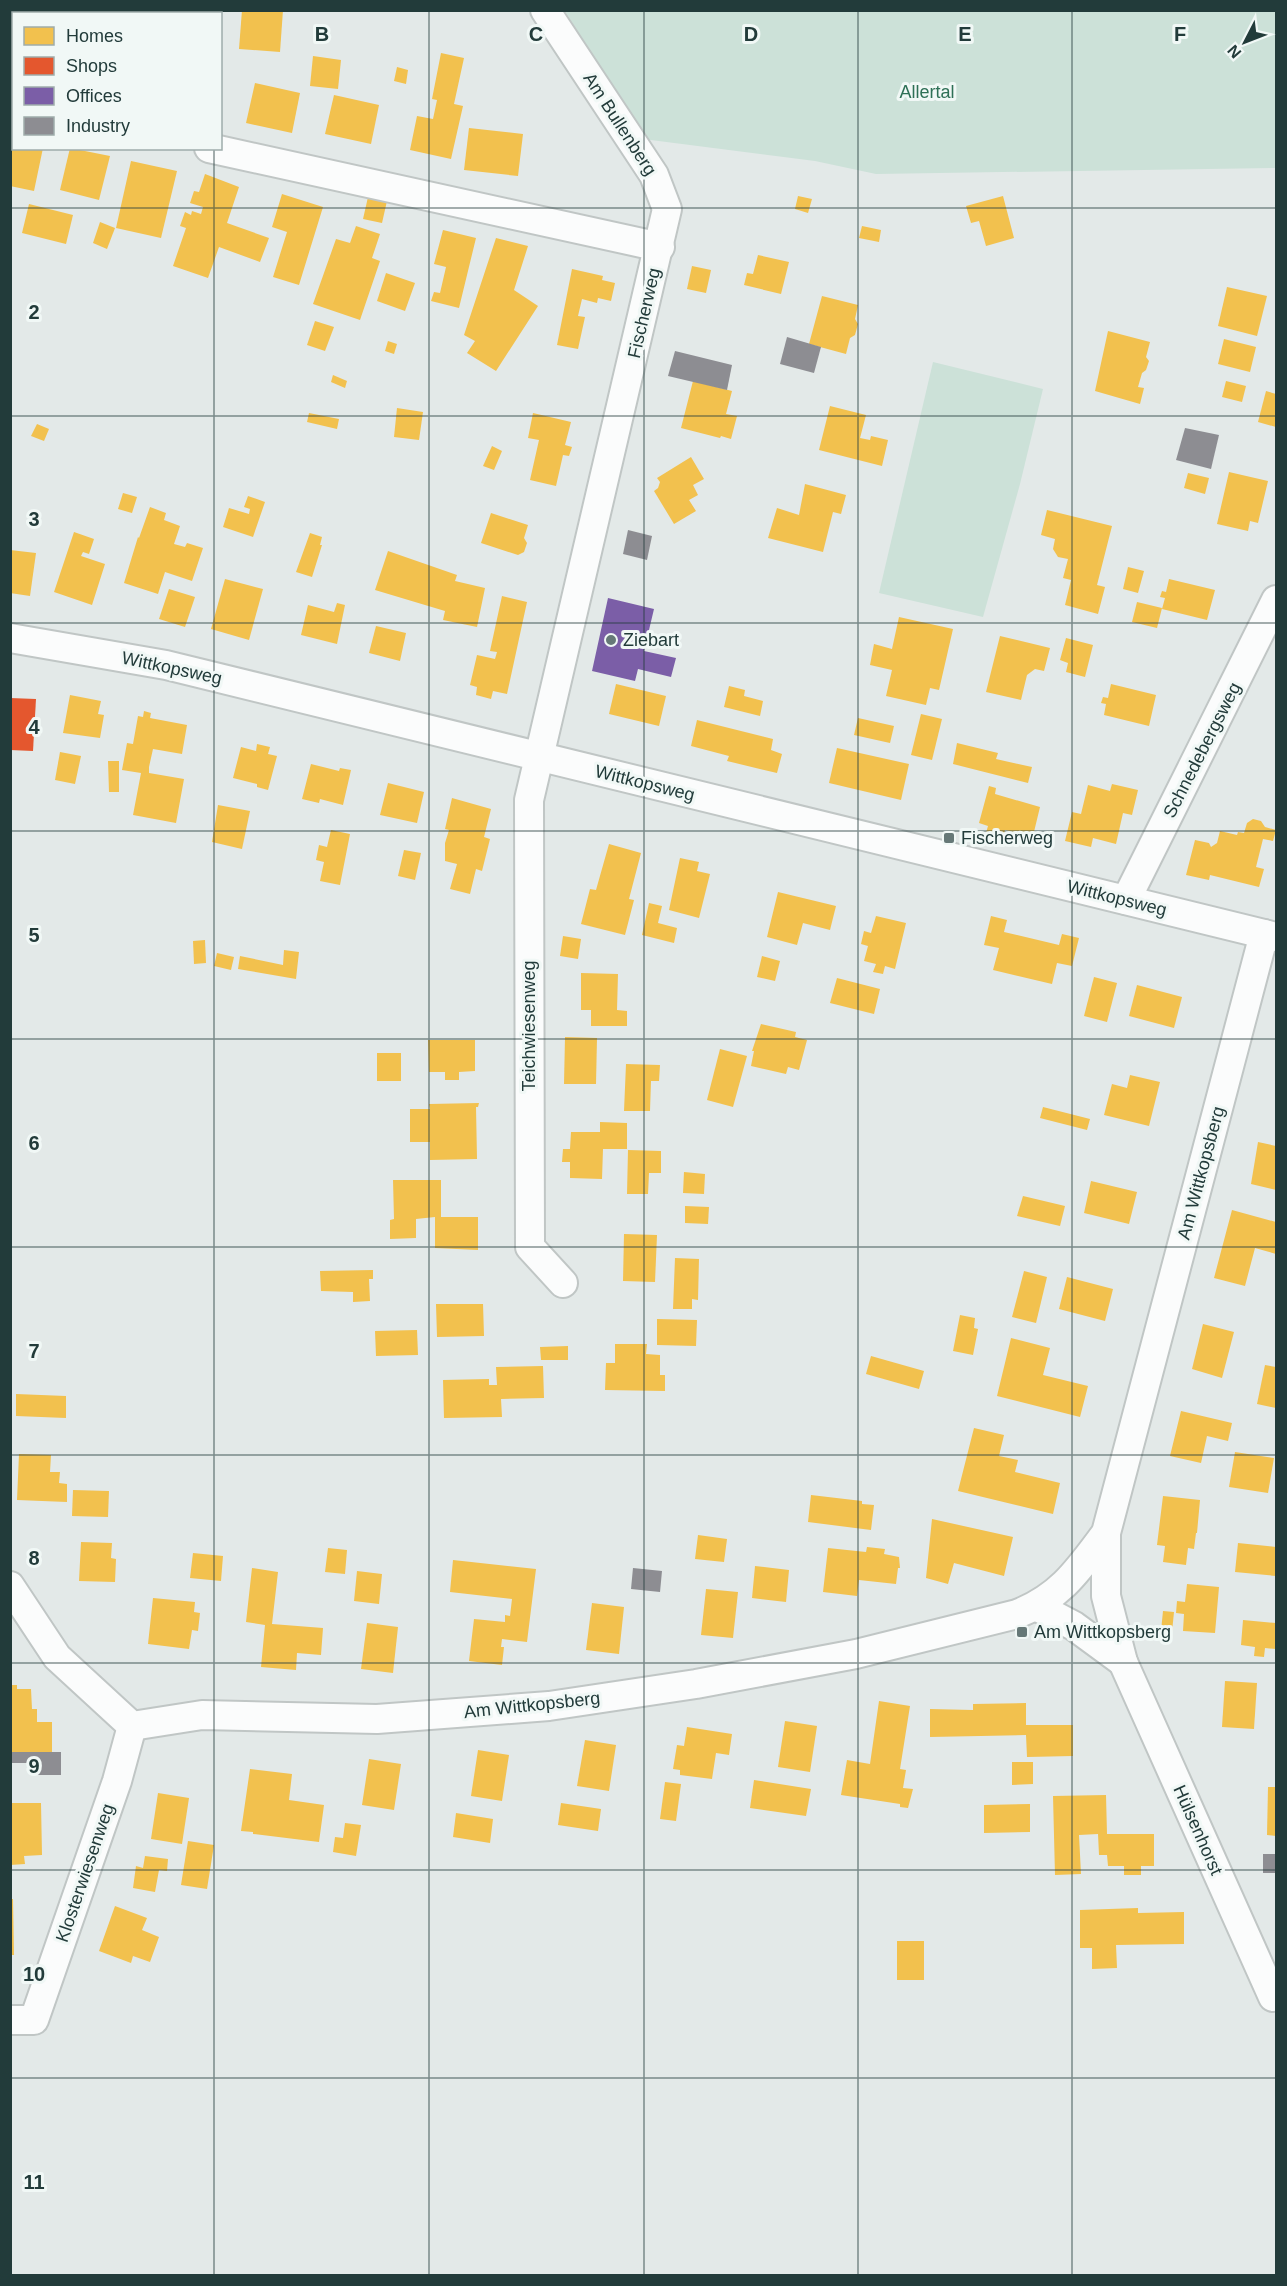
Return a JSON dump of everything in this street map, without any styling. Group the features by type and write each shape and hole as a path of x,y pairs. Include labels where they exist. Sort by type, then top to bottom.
{"street":[{"name":"Am Bullenberg","path":"545,10 654,175 667,209 660,247"},
{"name":"Fischerweg","path":"218,150 660,247 540,757"},
{"name":"Schnedebergsweg","path":"1126,900 1276,600"},
{"name":"Wittkopsweg","path":"10,638 166,665 1270,936"},
{"name":"Teichwiesenweg","path":"540,757 529,800 530,1247 563,1284"},
{"name":"Am Wittkopsberg","path":"132,1726 202,1715 377,1719 549,1706 696,1684 856,1654 1017,1614 1036,1606 1071,1579 1106,1533 1270,936"},
{"name":"Hülsenhorst","path":"1106,1533 1106,1596 1124,1662 1273,1998"},
{"path":"10,1586 57,1657 132,1726"},
{"path":"1036,1606 1074,1626 1124,1662"},
{"name":"Klosterwiesenweg","path":"22,2020 117,1781 132,1726"}],"green space":[{"name":"Allertal","path":"565,11 1276,11 1276,168 876,174 815,161 643,139"},
{"path":"933,362 1043,389 1020,484 983,617 879,593"}],"building: Homes":[{"path":"38,10 84,10 84,12 38,12"},
{"path":"242,10 283,10 280,52 239,49"},
{"path":"10,38 12,38 12,74 10,74"},
{"path":"441,53 464,58 454,104 463,106 451,159 410,150 417,116 433,119 437,100 432,99"},
{"path":"313,56 341,60 338,89 310,86"},
{"path":"397,67 408,70 406,84 394,81"},
{"path":"255,83 300,93 292,133 246,123"},
{"path":"334,95 379,105 371,144 325,134"},
{"path":"469,128 523,134 518,176 464,170"},
{"path":"10,141 12,142 12,150 43,150 34,191 10,186"},
{"path":"70,150 110,156 99,200 60,190"},
{"path":"131,161 177,171 161,238 116,228"},
{"path":"205,174 239,187 227,223 269,238 260,262 219,247 208,278 173,266 186,228 180,226 185,212 191,215 192,211 201,214 203,207 190,203 194,191 199,192"},
{"path":"282,194 323,207 299,285 273,277 287,232 272,227"},
{"path":"798,196 812,199 808,213 795,209"},
{"path":"1003,196 1014,238 986,246 979,221 971,223 966,206"},
{"path":"368,197 387,201 382,223 363,219"},
{"path":"29,204 73,215 66,244 22,233"},
{"path":"100,222 115,228 107,249 93,243"},
{"path":"356,226 380,234 372,258 380,261 360,320 313,304 336,239 350,243"},
{"path":"862,226 881,230 879,242 859,238"},
{"path":"443,230 476,238 459,308 431,301 434,292 440,293 446,267 434,264"},
{"path":"496,238 528,246 514,290 538,306 496,371 467,353 475,341 464,335"},
{"path":"758,255 789,262 781,294 744,285 747,273 753,274"},
{"path":"692,266 711,270 706,293 687,289"},
{"path":"572,269 603,276 602,280 615,283 611,301 598,298 597,303 582,299 578,316 585,317 578,349 557,345"},
{"path":"386,273 415,283 405,311 377,301"},
{"path":"1227,287 1267,296 1257,336 1218,326"},
{"path":"822,296 858,305 855,319 858,324 855,335 850,338 846,354 809,344"},
{"path":"315,321 334,327 325,351 307,345"},
{"path":"1108,331 1150,342 1146,357 1149,361 1138,387 1144,388 1140,404 1095,391"},
{"path":"1224,339 1256,347 1250,372 1218,364"},
{"path":"388,341 397,344 394,354 385,351"},
{"path":"333,375 347,381 345,388 331,382"},
{"path":"693,381 732,391 726,414 737,416 731,439 681,428"},
{"path":"1226,381 1246,386 1242,402 1222,397"},
{"path":"1266,391 1276,394 1276,427 1258,422"},
{"path":"830,406 866,415 860,438 870,440 871,436 888,440 882,466 819,450"},
{"path":"397,408 423,412 419,440 394,437"},
{"path":"309,413 339,419 337,429 307,422"},
{"path":"533,413 571,422 565,445 572,447 569,456 563,455 556,486 530,480 539,440 528,438"},
{"path":"37,424 49,429 44,441 31,436"},
{"path":"492,446 502,451 494,470 483,466"},
{"path":"691,457 704,479 693,485 698,495 689,500 696,511 674,524 654,491 660,482 657,478"},
{"path":"1229,472 1268,481 1258,523 1250,521 1248,531 1217,524"},
{"path":"1188,473 1209,478 1205,494 1184,488"},
{"path":"805,484 846,495 841,514 833,512 823,552 768,538 777,508 799,515"},
{"path":"123,493 137,497 132,513 118,509"},
{"path":"248,496 265,502 253,537 223,527 229,508 249,514 250,509 244,507"},
{"path":"150,507 166,513 164,520 180,526 174,544 185,547 187,543 203,548 192,581 165,572 158,594 124,583"},
{"path":"1047,510 1112,526 1097,585 1105,587 1098,614 1065,605 1071,580 1063,578 1068,559 1058,557 1053,549 1055,539 1041,535"},
{"path":"491,513 528,525 524,538 527,543 524,552 518,555 481,543"},
{"path":"74,532 94,539 89,554 83,552 81,556 105,564 92,605 54,592"},
{"path":"310,533 322,537 320,545 322,545 312,577 296,572"},
{"path":"10,550 36,553 30,596 10,593"},
{"path":"388,551 457,575 455,581 485,588 477,627 443,620 445,611 375,590"},
{"path":"1128,567 1144,571 1138,593 1123,589"},
{"path":"225,579 263,589 249,640 211,629"},
{"path":"1169,579 1215,590 1207,620 1162,609 1165,598 1160,597 1162,591 1166,592"},
{"path":"169,589 195,597 185,627 159,619"},
{"path":"502,596 527,602 507,694 493,691 491,699 476,695 477,687 470,685 477,655 495,659 497,652 490,651"},
{"path":"1137,602 1162,608 1157,628 1132,622"},
{"path":"337,603 345,605 337,644 301,635 308,605 334,612"},
{"path":"899,617 953,629 939,690 930,688 926,705 886,696 892,670 870,665 874,644 892,649"},
{"path":"376,626 406,633 400,661 369,653"},
{"path":"1000,636 1050,648 1044,671 1035,669 1027,675 1021,700 986,692"},
{"path":"1066,638 1093,645 1085,677 1066,672 1068,663 1060,660"},
{"path":"616,684 666,696 659,726 609,714"},
{"path":"1111,684 1156,695 1149,726 1104,715 1106,704 1101,703 1103,697 1108,698"},
{"path":"729,686 745,690 744,696 763,701 760,716 724,707"},
{"path":"70,695 101,701 98,714 104,715 100,738 63,733"},
{"path":"144,711 151,713 150,718 187,725 182,754 153,749 149,767 149,773 184,779 176,823 133,815 141,773 122,770 127,743 133,744 138,716 143,717"},
{"path":"921,714 942,719 932,760 911,755"},
{"path":"858,718 894,726 890,743 854,735"},
{"path":"697,720 773,739 771,750 782,754 777,773 727,761 729,756 691,746"},
{"path":"957,743 998,753 996,759 1032,767 1028,783 953,764"},
{"path":"257,744 270,747 268,754 277,756 268,790 257,787 257,784 233,778 241,747 256,751"},
{"path":"837,748 909,764 901,800 829,783"},
{"path":"60,752 81,756 75,784 55,780"},
{"path":"108,761 119,761 119,792 109,792"},
{"path":"311,764 339,771 340,768 351,770 343,805 320,799 319,803 302,799"},
{"path":"388,783 424,792 417,823 380,815"},
{"path":"1112,784 1138,790 1132,815 1123,813 1116,844 1093,838 1091,847 1065,841 1072,812 1081,814 1088,785 1110,791"},
{"path":"989,786 996,788 995,794 1040,807 1033,836 1005,830 1003,837 986,833 988,826 979,823"},
{"path":"452,798 491,809 484,837 490,839 482,871 476,869 470,894 450,889 457,864 445,861 445,843 449,830 445,829"},
{"path":"218,805 250,811 242,849 212,842"},
{"path":"1253,819 1261,821 1265,827 1276,830 1273,841 1263,839 1256,867 1264,869 1259,887 1210,875 1209,880 1186,875 1195,840 1209,843 1211,847 1217,843 1220,831 1237,835 1238,832 1244,833 1247,823"},
{"path":"331,830 350,834 340,885 320,881 324,862 316,860 319,845 327,847"},
{"path":"609,844 641,853 629,899 634,900 625,935 581,924 590,889 596,890"},
{"path":"404,850 421,853 415,880 398,876"},
{"path":"680,858 699,862 697,871 710,874 699,918 669,910"},
{"path":"778,892 836,906 830,930 803,923 797,945 767,937"},
{"path":"649,903 662,906 658,923 677,928 674,943 642,935"},
{"path":"876,916 906,923 895,969 885,966 883,974 873,972 876,964 864,961 868,946 861,944 864,931 871,933"},
{"path":"991,916 1007,920 1004,932 1059,945 1062,934 1079,938 1072,966 1057,963 1052,984 993,970 999,948 984,945"},
{"path":"563,936 581,939 578,959 560,956"},
{"path":"205,940 206,963 194,964 193,941"},
{"path":"284,950 299,952 296,979 238,969 240,956 283,965"},
{"path":"217,953 234,957 231,970 214,966"},
{"path":"762,956 780,961 775,981 757,977"},
{"path":"581,973 618,974 617,1010 627,1011 627,1026 591,1026 591,1010 581,1010"},
{"path":"1094,977 1117,983 1107,1022 1084,1016"},
{"path":"837,978 880,989 874,1014 830,1003"},
{"path":"1137,985 1182,997 1174,1028 1129,1016"},
{"path":"761,1024 796,1032 795,1037 807,1040 799,1070 788,1067 786,1074 751,1066 754,1051 752,1051"},
{"path":"565,1037 597,1038 596,1084 564,1084"},
{"path":"428,1040 475,1040 475,1071 459,1072 459,1080 445,1080 445,1072 429,1072"},
{"path":"720,1049 747,1056 733,1107 707,1100"},
{"path":"377,1053 401,1053 401,1081 377,1081"},
{"path":"626,1064 660,1065 659,1081 651,1081 650,1111 624,1111"},
{"path":"1130,1075 1160,1082 1149,1126 1104,1115 1112,1084 1127,1088"},
{"path":"479,1103 476,1107 477,1159 430,1160 430,1142 410,1142 410,1109 430,1109 429,1104"},
{"path":"1043,1107 1090,1119 1087,1130 1040,1118"},
{"path":"600,1122 627,1123 627,1149 603,1149 602,1179 570,1178 570,1162 562,1162 563,1149 570,1149 571,1132 600,1132"},
{"path":"1258,1142 1276,1146 1276,1190 1251,1184"},
{"path":"628,1150 661,1151 661,1173 649,1173 648,1194 627,1194"},
{"path":"684,1172 705,1174 704,1194 683,1193"},
{"path":"393,1180 441,1180 441,1217 478,1217 478,1250 435,1248 435,1217 416,1219 416,1238 390,1239 390,1220 394,1219"},
{"path":"1091,1181 1137,1192 1129,1224 1084,1213"},
{"path":"1023,1196 1065,1206 1060,1226 1017,1216"},
{"path":"685,1206 709,1207 708,1224 685,1223"},
{"path":"1232,1210 1276,1222 1276,1254 1255,1248 1245,1286 1214,1278"},
{"path":"624,1234 657,1235 655,1282 623,1281"},
{"path":"675,1258 699,1259 698,1300 692,1299 692,1309 673,1309"},
{"path":"373,1270 373,1279 369,1279 370,1301 353,1302 353,1292 321,1291 320,1271"},
{"path":"1024,1271 1047,1277 1036,1323 1012,1317"},
{"path":"1067,1277 1113,1289 1105,1321 1059,1309"},
{"path":"436,1304 483,1304 484,1336 437,1337"},
{"path":"960,1315 975,1318 974,1328 978,1329 973,1355 953,1351"},
{"path":"657,1319 697,1320 696,1346 657,1345"},
{"path":"1203,1324 1234,1332 1222,1378 1192,1369"},
{"path":"417,1330 418,1355 376,1356 375,1331"},
{"path":"1011,1338 1050,1348 1043,1375 1088,1386 1080,1417 997,1396"},
{"path":"615,1344 647,1344 646,1354 660,1355 660,1375 665,1375 665,1391 605,1390 606,1363 615,1363"},
{"path":"568,1346 568,1360 541,1360 540,1347"},
{"path":"871,1356 924,1371 919,1389 866,1374"},
{"path":"1265,1365 1276,1367 1276,1408 1257,1404"},
{"path":"543,1366 544,1398 501,1399 502,1417 444,1418 443,1380 489,1379 489,1385 497,1385 496,1367"},
{"path":"16,1394 66,1396 66,1418 16,1416"},
{"path":"1181,1411 1232,1423 1228,1441 1207,1436 1201,1463 1170,1456"},
{"path":"974,1428 1004,1435 999,1456 1018,1460 1015,1472 1060,1483 1053,1514 958,1491"},
{"path":"1235,1452 1274,1458 1268,1493 1229,1487"},
{"path":"19,1454 51,1455 50,1472 60,1472 59,1483 67,1484 67,1502 17,1500"},
{"path":"73,1490 109,1491 108,1517 72,1516"},
{"path":"811,1495 862,1501 862,1504 874,1505 871,1530 808,1522"},
{"path":"1163,1496 1200,1500 1194,1549 1188,1548 1186,1565 1163,1562 1165,1546 1157,1545"},
{"path":"932,1519 1013,1537 1004,1576 954,1563 948,1584 926,1578"},
{"path":"698,1535 727,1539 724,1562 695,1559"},
{"path":"81,1542 112,1543 111,1558 116,1559 115,1582 79,1581"},
{"path":"1238,1543 1276,1547 1276,1576 1235,1572"},
{"path":"867,1547 885,1549 884,1554 899,1557 900,1568 898,1568 896,1584 859,1580 857,1596 823,1592 828,1548 866,1552"},
{"path":"328,1548 347,1550 345,1574 325,1572"},
{"path":"193,1553 223,1556 221,1581 190,1578"},
{"path":"453,1560 536,1569 527,1642 502,1639 501,1647 504,1647 502,1665 469,1661 474,1619 505,1622 505,1615 510,1616 512,1599 450,1592"},
{"path":"755,1566 789,1570 786,1602 752,1598"},
{"path":"252,1568 278,1572 272,1624 323,1628 321,1655 297,1653 296,1670 261,1667 265,1625 246,1622"},
{"path":"357,1571 382,1574 379,1604 354,1601"},
{"path":"1187,1584 1219,1587 1215,1633 1183,1631 1184,1614 1176,1613 1177,1601 1185,1602"},
{"path":"706,1589 738,1592 733,1638 701,1635"},
{"path":"153,1598 195,1602 194,1612 200,1613 198,1631 192,1630 189,1649 148,1644"},
{"path":"592,1603 624,1607 619,1654 586,1650"},
{"path":"1163,1611 1174,1612 1172,1632 1161,1631"},
{"path":"1243,1620 1276,1623 1276,1649 1265,1648 1264,1657 1254,1656 1255,1647 1241,1645"},
{"path":"367,1623 398,1627 393,1673 361,1669"},
{"path":"1225,1681 1257,1683 1254,1729 1222,1727"},
{"path":"10,1685 17,1685 17,1689 31,1689 32,1709 37,1709 37,1722 52,1722 52,1752 10,1752"},
{"path":"879,1701 910,1706 900,1769 906,1770 903,1788 913,1789 908,1808 900,1807 900,1804 841,1795 847,1760 870,1764"},
{"path":"1026,1703 1026,1725 1073,1725 1073,1756 1027,1757 1026,1735 930,1737 930,1709 973,1710 973,1704"},
{"path":"785,1721 817,1726 810,1772 778,1767"},
{"path":"687,1727 732,1734 729,1755 716,1753 712,1779 680,1775 680,1770 673,1769 677,1745 684,1746"},
{"path":"585,1740 616,1745 609,1791 577,1786"},
{"path":"478,1750 509,1755 502,1801 471,1796"},
{"path":"369,1759 401,1764 394,1810 362,1805"},
{"path":"1012,1762 1033,1762 1033,1784 1012,1785"},
{"path":"250,1769 292,1774 289,1800 324,1805 319,1842 241,1831"},
{"path":"754,1780 811,1789 806,1816 750,1808"},
{"path":"665,1782 681,1784 676,1821 660,1819"},
{"path":"1268,1787 1276,1787 1276,1836 1267,1835"},
{"path":"158,1793 189,1798 182,1844 151,1839"},
{"path":"1106,1795 1107,1834 1154,1834 1154,1866 1141,1866 1141,1875 1124,1875 1124,1866 1108,1866 1107,1855 1099,1855 1098,1834 1079,1835 1081,1874 1055,1875 1053,1796"},
{"path":"10,1803 41,1803 42,1855 24,1856 25,1864 10,1865"},
{"path":"561,1803 601,1809 598,1831 558,1825"},
{"path":"1030,1804 1030,1832 984,1833 984,1805"},
{"path":"456,1813 493,1819 490,1843 453,1837"},
{"path":"345,1823 361,1825 356,1856 333,1852 335,1837 343,1838"},
{"path":"188,1841 214,1845 207,1889 181,1885"},
{"path":"145,1856 168,1859 167,1871 159,1870 155,1892 133,1888 136,1866 143,1868"},
{"path":"10,1899 13,1899 14,1955 10,1955"},
{"path":"115,1906 147,1918 142,1930 159,1937 150,1962 133,1956 131,1963 99,1951"},
{"path":"1138,1908 1138,1913 1184,1912 1184,1944 1116,1945 1117,1968 1092,1969 1092,1948 1080,1948 1080,1910"},
{"path":"897,1941 924,1941 924,1980 897,1980"}],"building: Shops":[{"path":"10,698 36,699 33,751 10,750"}],"building: Offices":[{"path":"608,598 654,609 644,651 676,658 671,677 638,669 635,681 592,671"}],"building: Industry":[{"path":"787,337 821,347 814,373 780,364"},
{"path":"675,351 732,365 727,390 668,376"},
{"path":"1185,428 1219,435 1211,469 1176,460"},
{"path":"628,530 652,536 647,560 623,554"},
{"path":"633,1568 662,1571 660,1592 631,1589"},
{"path":"10,1752 61,1752 61,1775 35,1775 35,1763 10,1763"},
{"path":"1263,1854 1276,1854 1276,1873 1263,1873"}],"place":[{"name":"Ziebart","path":"611,640"},
{"name":"Fischerweg","path":"949,838"},
{"name":"Am Wittkopsberg","path":"1022,1632"}]}
